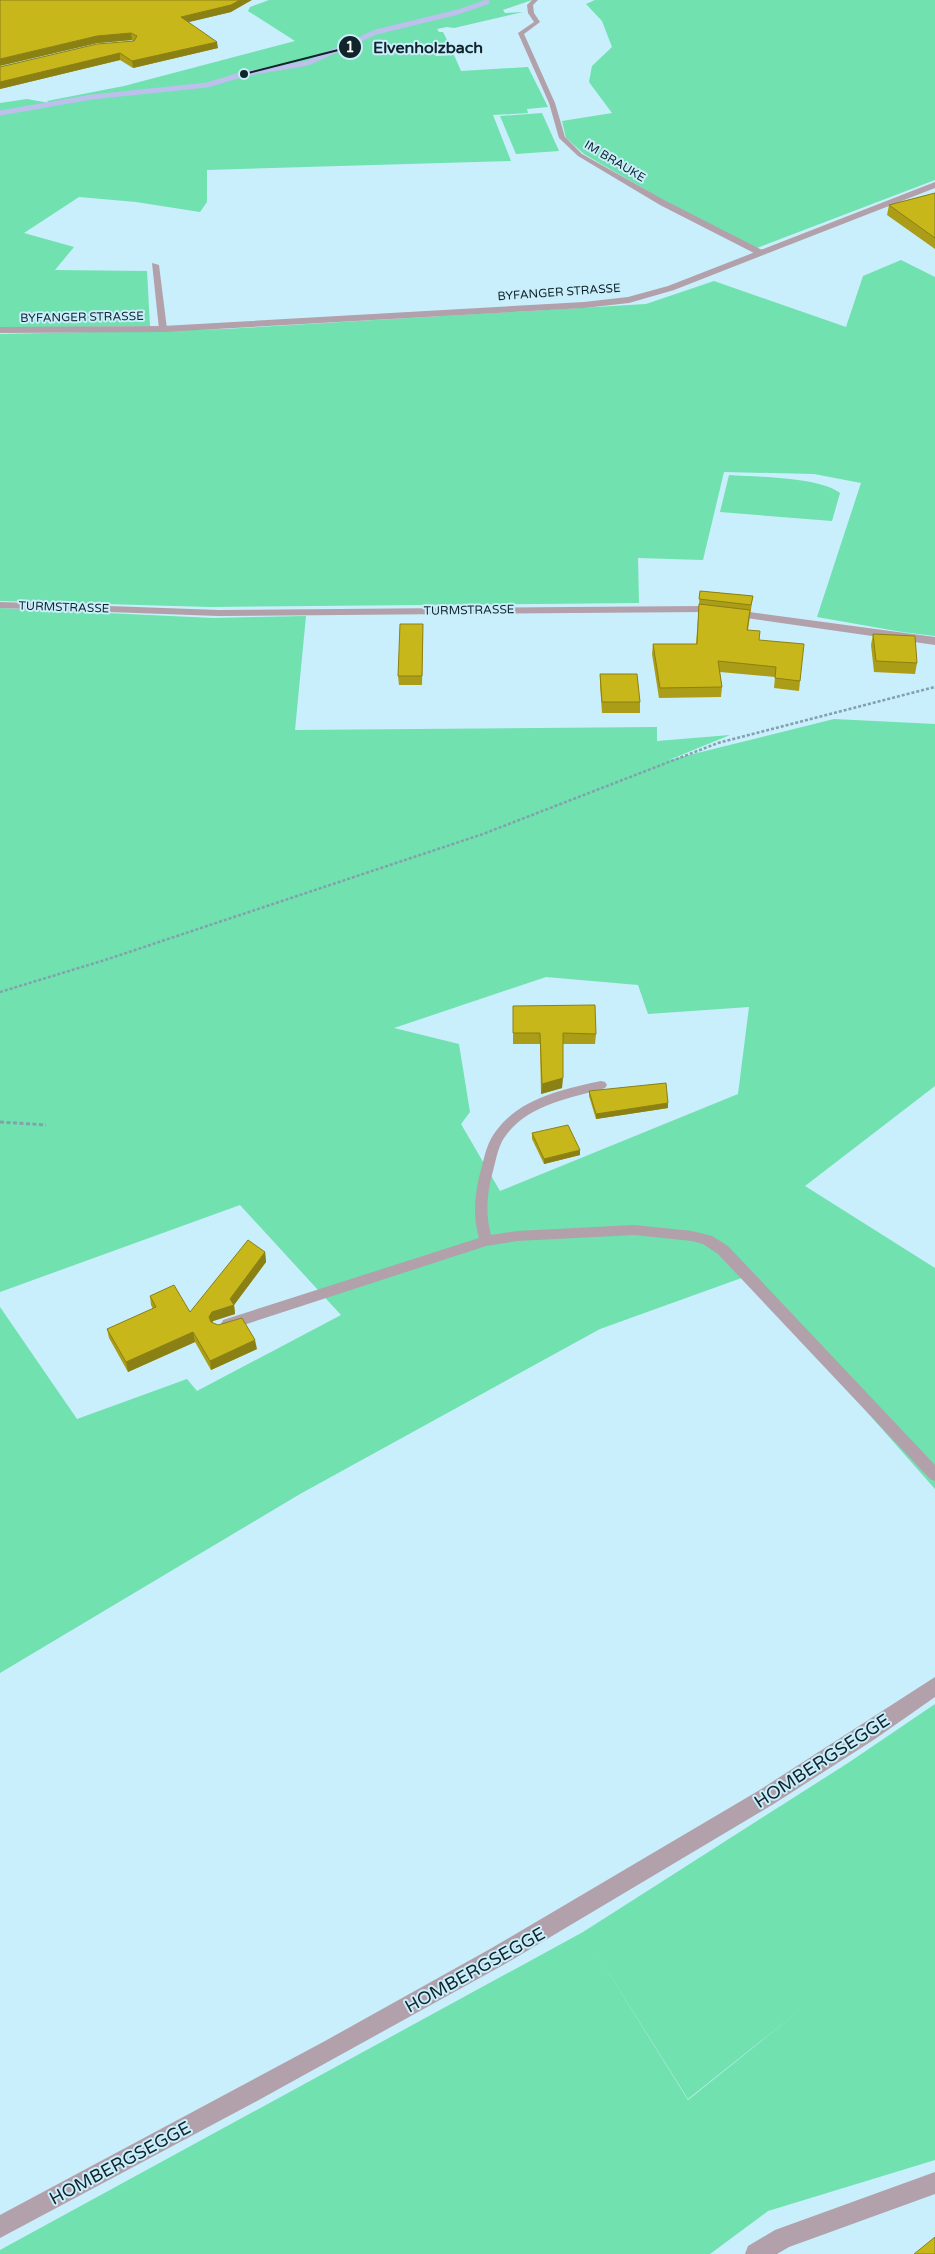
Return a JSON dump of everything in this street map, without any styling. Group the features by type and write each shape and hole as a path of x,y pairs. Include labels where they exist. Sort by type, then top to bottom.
{"street":[{"name":"BYFANGER STRASSE","path":"0,330 164,329 574,305 629,300 670,288 935,185"},
{"name":"TURMSTRASSE","path":"0,605 218,613 704,609 935,642"},
{"name":"HOMBERGSEGGE","path":"0,2227 334,2050 538,1935 792,1782 894,1716 935,1686"},
{"path":"756,2254 783,2238 935,2183"}],"lane":[{"name":"IM BRAUKE","path":"535,0 530,5 531,13 537,22 521,33 552,103 562,138 580,155 663,203 759,252"},
{"name":"BYFANGER STRASSE","path":"155,265 164,329"},
{"path":"486,1241 481,1225 482,1194 494,1148 500,1135 525,1111 543,1101 601,1085"},
{"path":"218,1327 486,1241 549,1233 634,1230 677,1234 706,1240 723,1250 935,1475"}],"path":[{"path":"0,992 105,960 483,834 718,743 935,687"},
{"path":"0,1122 46,1126"}],"green space":[{"path":"269,0 532,0 503,10 505,13 523,12 454,28 437,29 439,32 443,32 448,42 433,48 436,56 454,55 461,71 528,67 548,107 527,109 528,113 493,115 511,161 207,170 207,202 200,212 136,202 79,197 24,233 74,247 55,270 147,271 150,326 0,328 0,103 27,99 49,103 47,101 124,86 295,41 248,11 250,7"},
{"path":"595,0 935,0 935,180 757,248 665,201 584,154 566,138 562,121 612,113 589,82 592,66 612,47 602,21 586,4"},
{"path":"542,113 559,151 516,154 500,116"},
{"path":"901,260 935,277 935,636 817,617 861,483 814,474 724,472 703,560 638,558 639,603 210,607 0,601 0,334 225,329 646,304 714,281 846,327 863,276"},
{"path":"729,475 803,481 831,488 840,493 832,521 720,512"},
{"path":"0,608 213,618 306,616 295,730 657,727 657,741 730,735 669,760 834,719 935,724 935,1086 805,1186 935,1268 935,1489 747,1276 600,1329 300,1494 0,1673 0,1307 77,1419 187,1379 197,1391 341,1315 240,1205 0,1292","holes":["546,977 638,985 648,1014 749,1007 738,1094 500,1191 461,1124 470,1112 459,1044 394,1028"]},
{"path":"935,1704 935,2160 768,2211 710,2254 0,2254 0,2250 583,1932 848,1763","holes":["590,1943 688,2099 805,2006 688,2100"]}],"building":[{"path":"0,0 240,0 231,5 181,17 217,42 132,61 120,53 0,82 0,67 97,44 134,41 137,36 131,33 97,36 0,59"},
{"path":"935,193 935,238 889,205"},
{"path":"700,591 753,596 751,605 699,599"},
{"path":"699,604 750,610 747,630 760,631 759,640 804,644 800,681 775,678 776,667 718,661 722,687 660,688 653,644 697,644"},
{"path":"400,624 423,624 422,676 398,676"},
{"path":"873,634 915,636 917,663 876,661"},
{"path":"600,674 637,674 640,702 602,702"},
{"path":"595,1005 596,1034 563,1033 563,1078 542,1084 540,1033 513,1033 513,1006"},
{"path":"666,1083 668,1103 596,1114 589,1091"},
{"path":"568,1125 580,1150 544,1159 532,1133"},
{"path":"248,1240 265,1252 230,1299 234,1305 212,1312 209,1317 211,1322 218,1325 242,1318 255,1340 210,1361 193,1332 126,1362 107,1329 156,1307 150,1296 174,1285 190,1312"},
{"path":"935,2237 935,2254 914,2254"}],"waterway":[{"path":"0,113 92,97 207,85 244,74 308,63 376,32 458,12 487,2"}],"place":[{"name":"Elvenholzbach","path":"244,74"}]}
